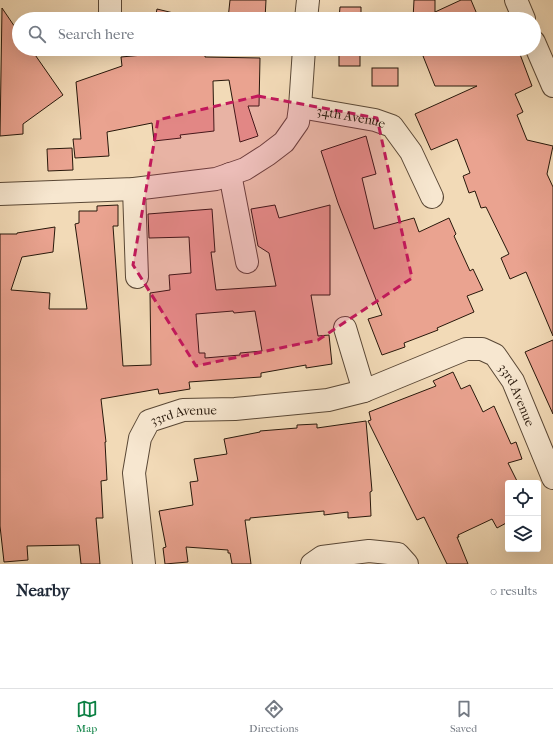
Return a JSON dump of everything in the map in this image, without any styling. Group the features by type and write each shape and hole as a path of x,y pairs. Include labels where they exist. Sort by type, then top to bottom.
{"street":[{"path":"110,0 110,12"},
{"path":"307,12 308,0"},
{"path":"516,0 521,12"},
{"path":"0,194 134,189 216,179 245,169 267,156 284,142 298,122 304,56"},
{"path":"540,56 553,86"},
{"name":"34th Avenue","path":"300,108 375,120 392,126 411,152 432,197"},
{"path":"230,174 247,262"},
{"path":"134,189 137,277"},
{"path":"345,328 364,391"},
{"name":"33rd Avenue","path":"144,564 134,473 140,438 149,421 184,410 235,409 328,400 364,391 466,349 482,349 495,355 513,381 553,478"},
{"path":"317,560 369,551 398,554 407,564"}],"highlighted area":[{"path":"258,96 377,118 412,278 318,340 196,366 133,265 158,120"}],"building":[{"path":"230,0 266,0 265,12 229,12"},
{"path":"414,0 435,0 435,12 413,12"},
{"path":"461,0 471,0 476,12 435,12"},
{"path":"340,7 361,7 361,12 340,12"},
{"path":"2,8 12,23 12,56 36,56 63,95 23,124 23,134 0,136"},
{"path":"157,9 169,12 156,12"},
{"path":"205,56 260,58 259,106 248,106 258,136 240,142 229,80 213,81 214,131 180,135 181,138 154,141 152,123 107,132 109,156 75,158 73,139 81,139 76,82 122,66 121,57"},
{"path":"339,56 360,56 360,66 339,66"},
{"path":"423,56 521,56 532,86 515,94 523,112 517,115 527,140 553,146 547,174 553,187 553,336 526,272 510,279 501,258 509,254 486,207 481,208 475,191 469,193 463,176 470,173 457,139 431,150 415,114 477,86 435,86"},
{"path":"372,68 398,68 398,86 372,86"},
{"path":"366,136 376,174 362,178 374,229 414,218 419,232 449,218 456,234 454,236 470,271 473,269 483,290 467,296 474,312 437,328 438,330 404,343 405,347 382,355 368,319 382,315 338,203 321,151"},
{"path":"72,148 73,170 48,171 47,149"},
{"path":"118,205 118,226 113,226 123,366 151,365 150,293 170,290 169,275 191,273 189,237 149,238 148,214 212,209 215,252 211,252 216,290 276,286 269,253 258,246 251,209 275,205 279,218 330,205 330,295 311,295 318,336 329,335 332,364 306,368 306,365 261,373 261,377 189,382 190,389 159,394 158,389 101,399 106,442 107,480 101,481 103,518 96,518 100,564 81,564 79,545 27,546 28,560 4,562 0,526 0,234 17,234 55,227 53,252 22,257 11,290 50,293 49,309 87,309 75,224 79,223 79,211 97,211 97,206","holes":["233,311 234,313 255,311 262,351 240,353 240,355 205,358 205,353 199,353 196,314"]},
{"path":"553,340 553,414 525,352"},
{"path":"453,372 461,389 470,385 483,412 494,406 511,444 516,442 522,459 508,463 516,480 505,480 505,524 497,528 492,519 458,535 459,537 457,537 468,564 447,564 424,517 417,520 368,421 371,420 369,412 436,386 433,381"},
{"path":"366,421 372,491 370,492 371,516 348,518 348,512 324,515 324,511 250,518 250,520 245,520 251,564 232,564 228,550 186,547 188,562 165,564 163,548 166,547 159,511 193,505 190,482 198,481 194,459 227,454 224,439 260,431 297,428 297,425 317,424 317,428"}]}
